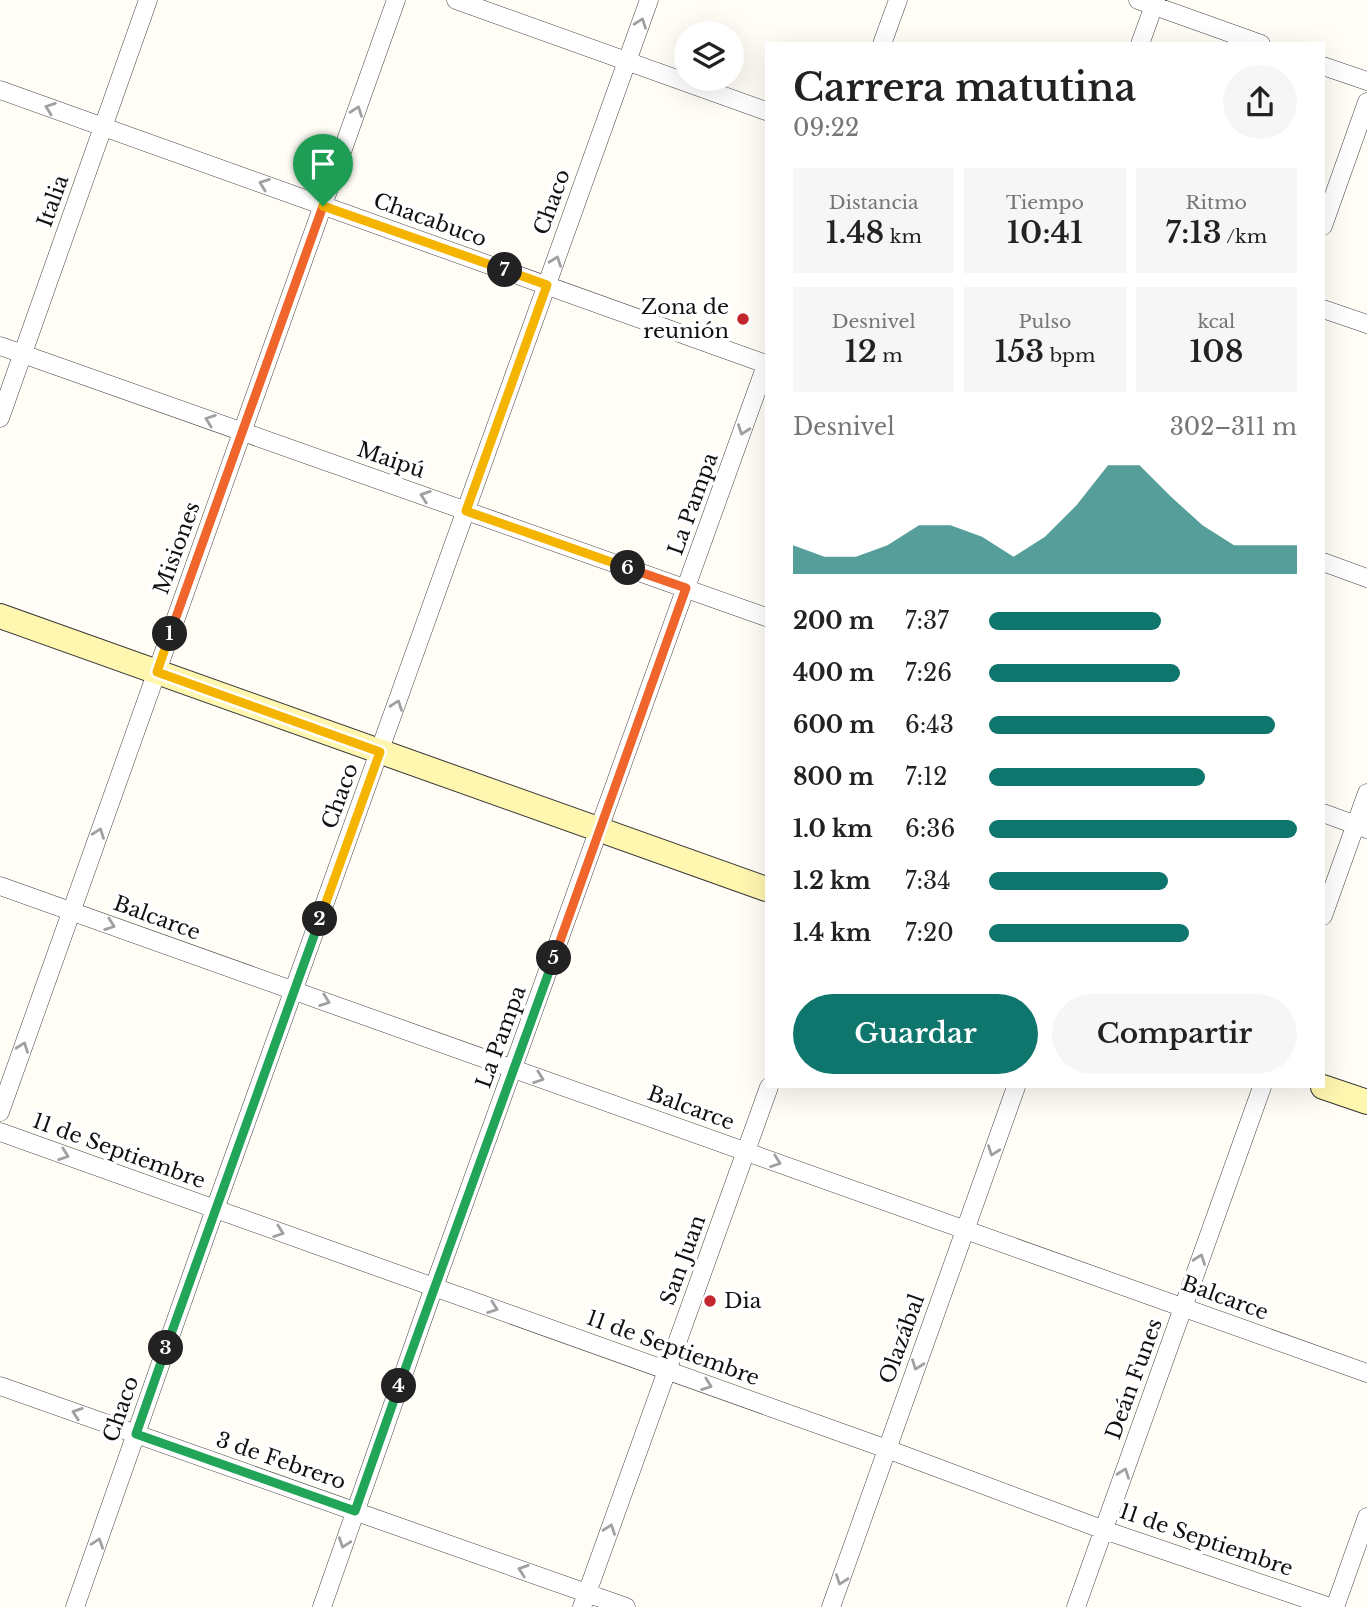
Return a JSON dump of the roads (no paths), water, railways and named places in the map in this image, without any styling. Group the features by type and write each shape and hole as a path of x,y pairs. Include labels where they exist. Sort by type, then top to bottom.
{"main road":[{"path":"0,616 765,889"},
{"path":"1325,1088 1367,1102"}],"street":[{"name":"Italia","path":"0,418 148,0"},
{"name":"Misiones","path":"0,1111 396,0"},
{"path":"456,0 765,111"},
{"name":"Chaco","path":"75,1607 649,0"},
{"path":"883,42 898,0"},
{"path":"1140,42 1149,2 1256,42"},
{"path":"1325,67 1367,81"},
{"name":"Chacabuco","path":"0,90 765,365"},
{"path":"1325,220 1367,102"},
{"path":"1325,310 1367,324"},
{"name":"Maipú","path":"0,346 765,617"},
{"name":"La Pampa","path":"322,1607 434,1287 765,368"},
{"path":"1325,563 1367,578"},
{"path":"1325,911 1361,827 1367,793"},
{"path":"1325,814 1361,827"},
{"name":"Balcarce","path":"0,886 1367,1373"},
{"name":"San Juan","path":"585,1600 769,1088"},
{"name":"Olazábal","path":"831,1607 1016,1088"},
{"name":"Deán Funes","path":"1076,1607 1262,1088"},
{"name":"11 de Septiembre","path":"0,1132 887,1449 1104,1530 1333,1607"},
{"name":"3 de Febrero","path":"0,1385 355,1511 585,1600 626,1607"},
{"path":"1333,1607 1367,1517"}],"place":[{"name":"Zona de reunión","path":"743,319"},
{"name":"Dia","path":"710,1301"}]}
